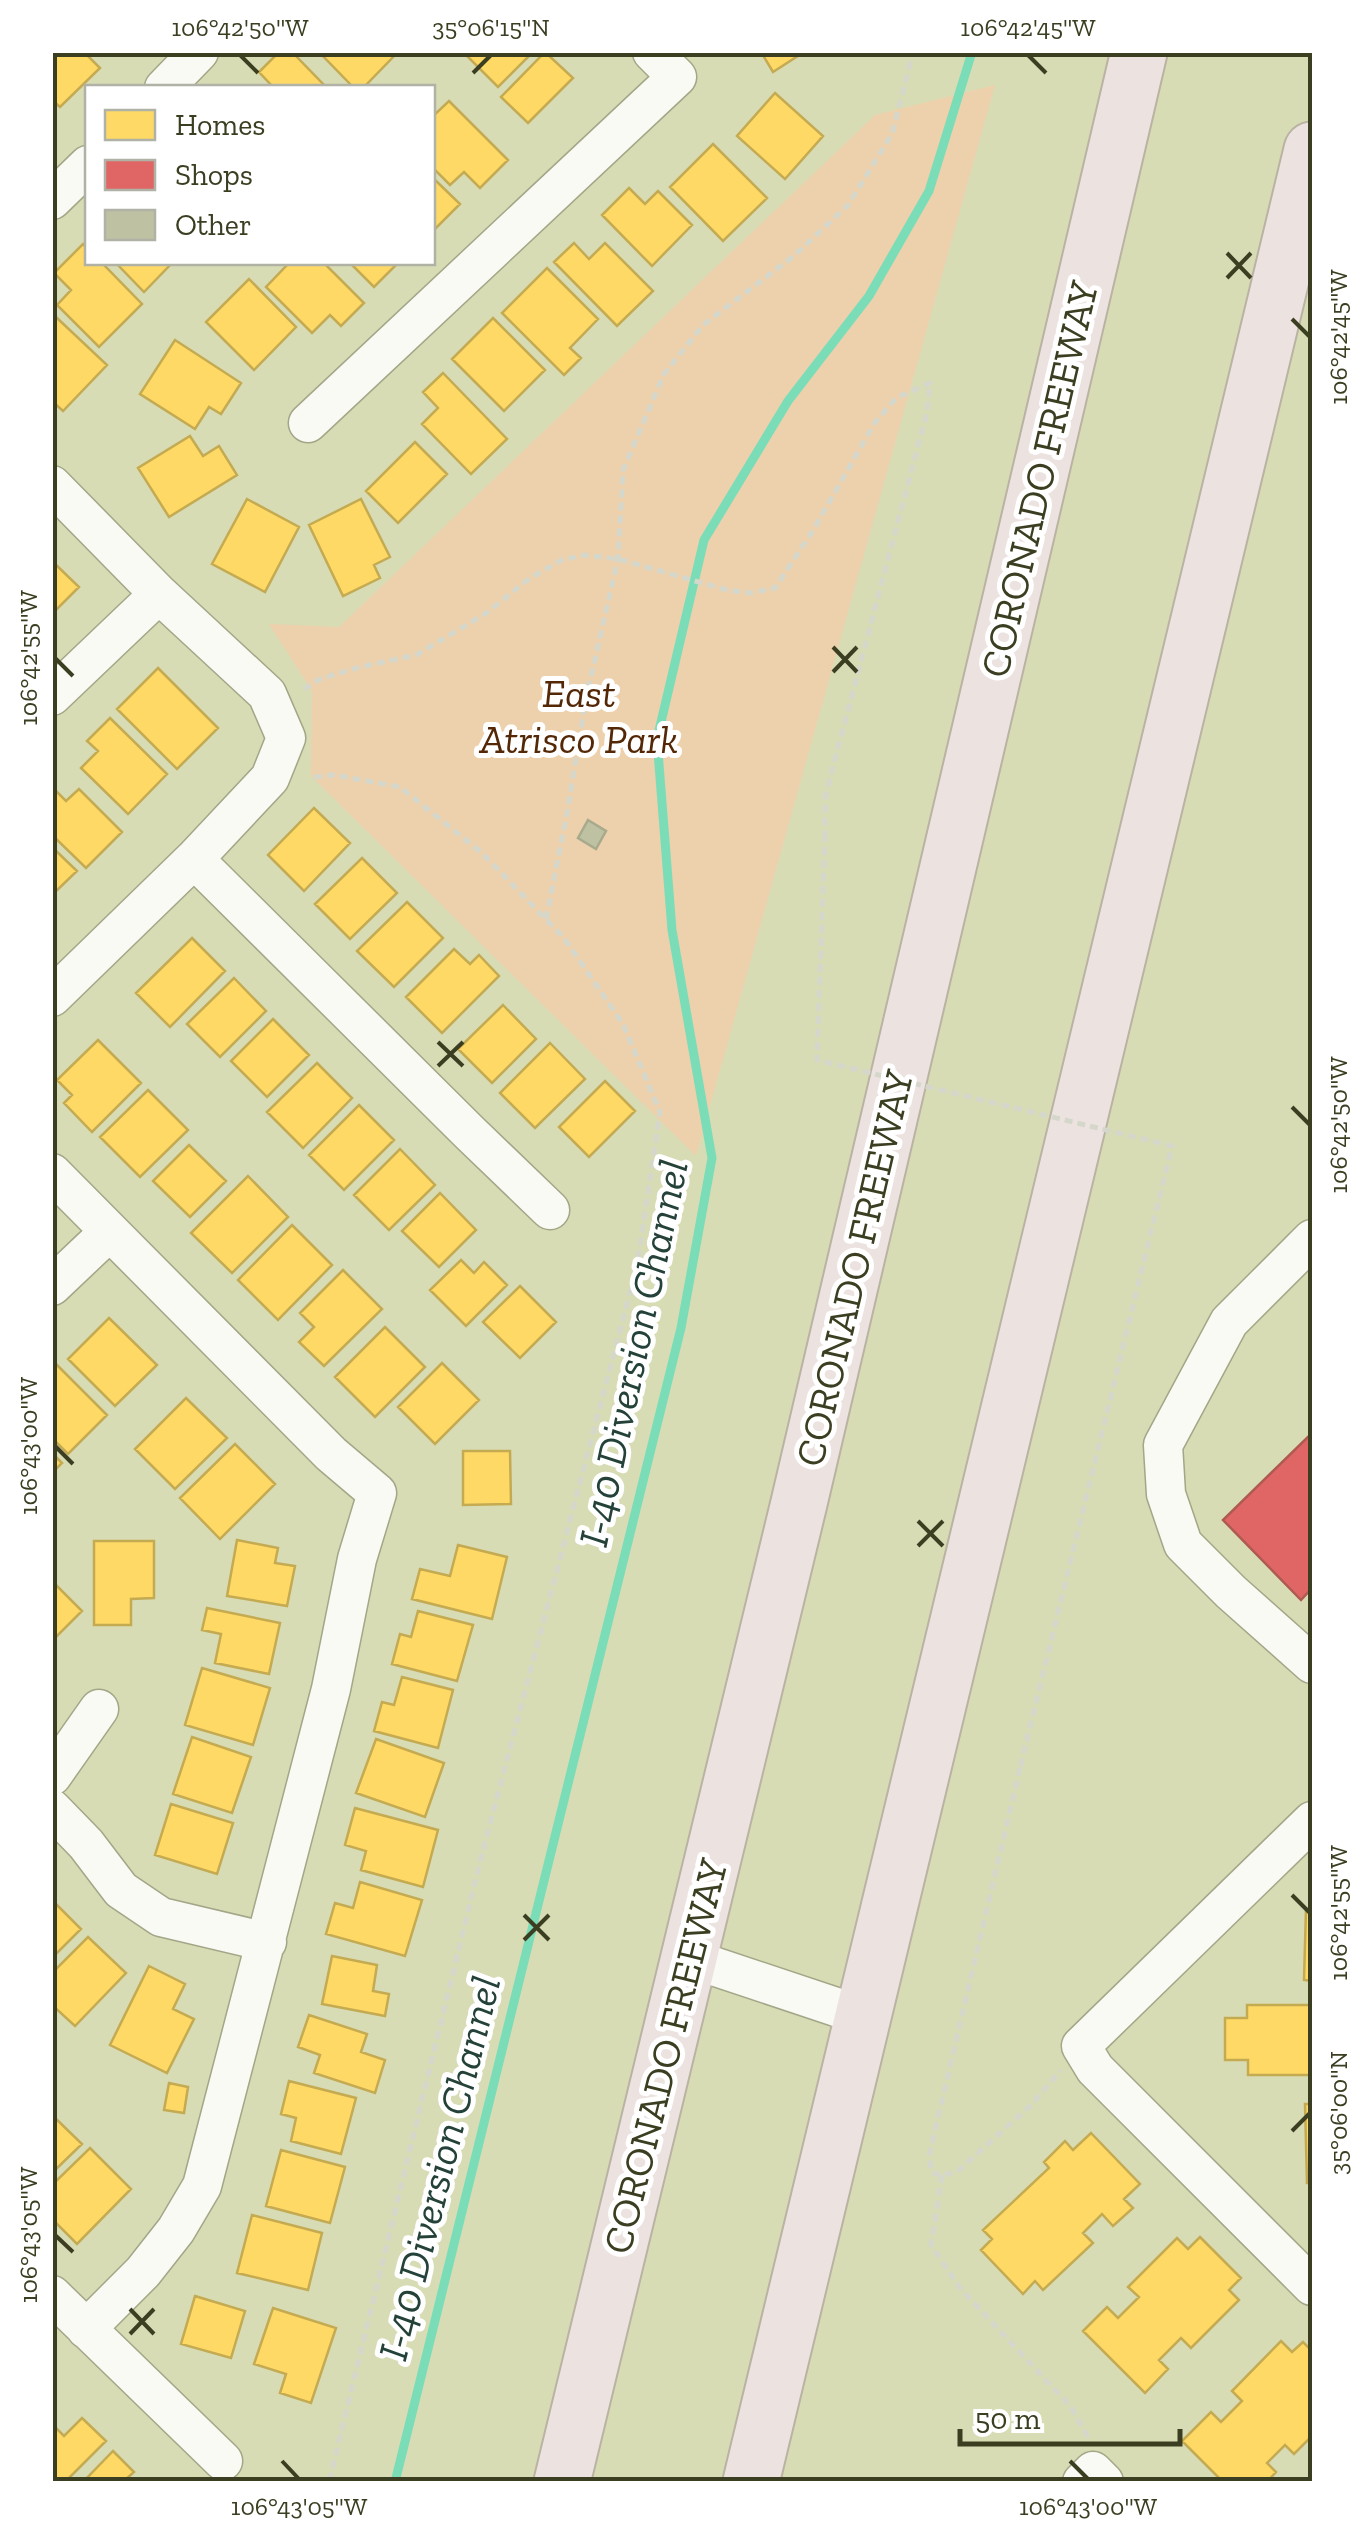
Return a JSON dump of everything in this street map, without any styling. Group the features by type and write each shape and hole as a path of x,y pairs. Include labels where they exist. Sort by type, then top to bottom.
{"highway":[{"name":"CORONADO FREEWAY","path":"562,2482 808,1466 1139,52"},
{"path":"751,2482 1312,150"}],"street":[{"path":"167,85 199,52"},
{"path":"308,423 664,65"},
{"path":"52,200 85,168"},
{"path":"52,485 158,594 267,694 286,738 270,778 194,859 52,998"},
{"path":"52,696 158,594"},
{"path":"194,859 550,1210"},
{"path":"52,1173 331,1454 377,1493 357,1559 332,1689 202,2186 176,2230 143,2272 86,2329"},
{"path":"52,1286 108,1232"},
{"path":"1312,1239 1230,1322 1164,1446 1166,1494 1183,1544 1312,1664"},
{"path":"52,1776 100,1709"},
{"path":"52,1809 86,1844 120,1890 161,1917 266,1942"},
{"path":"1312,1821 1081,2046 1095,2069 1312,2286"},
{"path":"689,1958 863,2016"},
{"path":"52,2295 222,2462"}],"path":[{"path":"546,919 586,698 618,560 623,470 664,374 703,326 795,256 848,205 892,134 913,52"},
{"path":"304,689 360,666 416,654 485,614 530,578 562,560 585,555 618,560 727,590 751,593 776,588 874,424 896,398 930,383 926,412 825,797 817,1060 1172,1146 929,2156 932,2173 958,2172 1031,2105 1081,2046"},
{"path":"314,777 334,775 400,787 482,853 564,938 623,1024 660,1112 637,1266 479,1866 329,2482"},
{"path":"942,2175 931,2245 960,2288 1071,2408 1088,2438 1095,2471"}],"green space":[{"name":"East Atrisco Park","path":"995,85 696,1156 311,776 312,691 269,624 339,627 875,115"}],"building: Homes":[{"path":"52,52 84,52 100,68 60,107 52,100"},
{"path":"279,52 292,52 324,85 271,85 259,72"},
{"path":"319,52 398,52 366,85 351,85"},
{"path":"463,52 533,52 498,87"},
{"path":"545,52 573,78 528,123 501,97"},
{"path":"761,52 804,52 773,72"},
{"path":"775,93 823,136 785,179 737,136"},
{"path":"449,101 508,160 480,188 464,172 450,185 435,170 435,114"},
{"path":"713,144 767,198 723,241 670,187"},
{"path":"435,180 460,204 435,229"},
{"path":"629,188 645,204 658,191 692,225 652,266 602,215"},
{"path":"574,243 589,259 605,243 653,291 617,326 554,262"},
{"path":"83,244 85,265 104,265 142,304 99,347 57,305 71,290 54,273"},
{"path":"118,265 170,265 144,292"},
{"path":"287,265 326,265 364,303 341,326 330,315 312,333 266,287"},
{"path":"352,265 396,265 374,287"},
{"path":"547,268 598,319 570,348 581,358 564,375 502,313"},
{"path":"249,279 296,327 254,370 206,322"},
{"path":"57,318 107,365 63,411 52,401 52,322"},
{"path":"493,318 545,370 504,411 452,359"},
{"path":"175,340 241,383 221,414 209,407 195,429 140,394"},
{"path":"443,373 507,439 471,474 422,424 438,408 423,392"},
{"path":"190,436 203,456 219,446 237,475 169,517 138,468"},
{"path":"415,442 447,474 398,523 366,491"},
{"path":"247,499 299,527 265,592 212,564"},
{"path":"361,499 390,557 374,565 380,578 343,596 309,525"},
{"path":"52,561 79,587 52,614"},
{"path":"158,668 218,728 177,769 117,709"},
{"path":"110,718 167,774 128,814 81,768 98,751 87,741"},
{"path":"52,787 66,801 79,789 122,832 86,868 52,835"},
{"path":"314,808 350,843 304,891 268,855"},
{"path":"52,847 77,871 52,895"},
{"path":"362,858 397,893 350,939 315,904"},
{"path":"407,902 443,938 394,987 357,951"},
{"path":"192,938 225,971 170,1027 136,993"},
{"path":"454,949 470,964 479,955 499,976 442,1033 406,997"},
{"path":"234,978 266,1011 220,1057 187,1024"},
{"path":"503,1005 536,1039 492,1083 458,1049"},
{"path":"273,1019 309,1055 267,1097 231,1061"},
{"path":"98,1040 141,1083 92,1132 64,1103 72,1095 57,1080"},
{"path":"550,1043 585,1079 535,1128 500,1093"},
{"path":"317,1063 352,1098 303,1148 267,1112"},
{"path":"605,1081 635,1111 589,1157 559,1127"},
{"path":"148,1090 188,1130 140,1177 100,1137"},
{"path":"359,1105 394,1140 344,1190 309,1155"},
{"path":"189,1145 226,1181 190,1217 153,1181"},
{"path":"400,1149 435,1185 389,1230 354,1195"},
{"path":"248,1176 288,1217 232,1273 191,1233"},
{"path":"440,1193 476,1230 439,1267 402,1231"},
{"path":"292,1225 332,1265 278,1320 238,1280"},
{"path":"461,1260 474,1273 484,1262 507,1285 466,1326 430,1290"},
{"path":"343,1270 382,1309 324,1366 299,1342 314,1327 300,1313"},
{"path":"520,1286 556,1322 520,1358 483,1322"},
{"path":"109,1318 157,1365 115,1406 68,1359"},
{"path":"385,1327 425,1367 375,1417 335,1377"},
{"path":"442,1363 479,1400 435,1444 398,1407"},
{"path":"56,1364 107,1415 68,1454 52,1438 52,1368"},
{"path":"186,1398 227,1438 175,1489 135,1449"},
{"path":"235,1444 275,1484 220,1539 180,1498"},
{"path":"463,1451 510,1451 511,1504 463,1505"},
{"path":"52,1453 62,1463 52,1473"},
{"path":"237,1540 278,1548 275,1563 295,1566 287,1606 227,1596"},
{"path":"94,1541 154,1541 154,1598 131,1599 131,1625 94,1625"},
{"path":"458,1545 507,1557 492,1619 412,1599 420,1569 450,1576"},
{"path":"52,1581 82,1611 52,1641"},
{"path":"207,1608 280,1623 269,1674 215,1663 221,1634 202,1630"},
{"path":"418,1611 473,1625 457,1681 392,1664 400,1634 411,1637"},
{"path":"202,1668 270,1688 253,1745 185,1725"},
{"path":"402,1677 453,1690 438,1748 374,1731 382,1702 394,1705"},
{"path":"192,1737 251,1757 232,1813 173,1794"},
{"path":"376,1739 444,1763 425,1817 356,1793"},
{"path":"171,1804 233,1823 217,1874 155,1855"},
{"path":"355,1808 438,1830 423,1887 361,1870 366,1851 345,1845"},
{"path":"360,1882 422,1900 405,1956 326,1934 335,1903 353,1908"},
{"path":"52,1900 81,1929 52,1958"},
{"path":"1306,1909 1312,1909 1312,1981 1304,1980"},
{"path":"88,1937 126,1973 75,2026 52,2005 52,1973"},
{"path":"332,1956 377,1965 373,1991 389,1994 385,2016 322,2004"},
{"path":"149,1966 185,1984 173,2009 194,2019 167,2073 110,2045"},
{"path":"1247,2005 1312,2005 1312,2075 1248,2075 1248,2060 1225,2060 1225,2018 1247,2018"},
{"path":"309,2015 367,2034 361,2052 385,2060 375,2093 314,2073 320,2055 298,2047"},
{"path":"289,2081 356,2098 341,2154 291,2141 296,2118 281,2114"},
{"path":"169,2083 188,2087 184,2113 164,2110"},
{"path":"1305,2104 1312,2104 1312,2183 1307,2183"},
{"path":"52,2115 82,2144 52,2173"},
{"path":"1091,2133 1140,2184 1124,2199 1133,2208 1113,2226 1102,2214 1083,2233 1093,2243 1043,2290 1035,2281 1023,2294 981,2250 992,2239 983,2230 1049,2168 1044,2162 1065,2141 1073,2150"},
{"path":"90,2148 131,2189 77,2244 52,2219 52,2185"},
{"path":"281,2150 345,2167 330,2223 266,2206"},
{"path":"252,2215 322,2233 308,2290 237,2273"},
{"path":"1200,2237 1241,2278 1229,2290 1239,2300 1191,2348 1181,2338 1159,2360 1168,2369 1145,2393 1083,2331 1107,2307 1118,2318 1139,2297 1128,2287 1177,2238 1188,2249"},
{"path":"195,2296 245,2311 231,2358 181,2344"},
{"path":"273,2308 336,2328 311,2403 280,2393 286,2374 254,2364"},
{"path":"1281,2341 1292,2352 1303,2342 1312,2351 1312,2436 1294,2454 1285,2445 1267,2463 1276,2472 1267,2482 1223,2482 1182,2441 1211,2412 1221,2422 1242,2401 1232,2391"},
{"path":"82,2418 106,2441 65,2482 52,2482 52,2424 64,2436"},
{"path":"113,2451 134,2472 127,2482 83,2482"}],"building: Shops":[{"path":"1312,1433 1312,1588 1301,1600 1223,1520"}],"building: Other":[{"path":"588,820 606,831 596,849 578,838"}],"waterway":[{"name":"I-40 Diversion Channel","path":"395,2482 681,1328 712,1158 672,930 657,739 704,540 788,401 869,296 929,191 972,52"}]}
